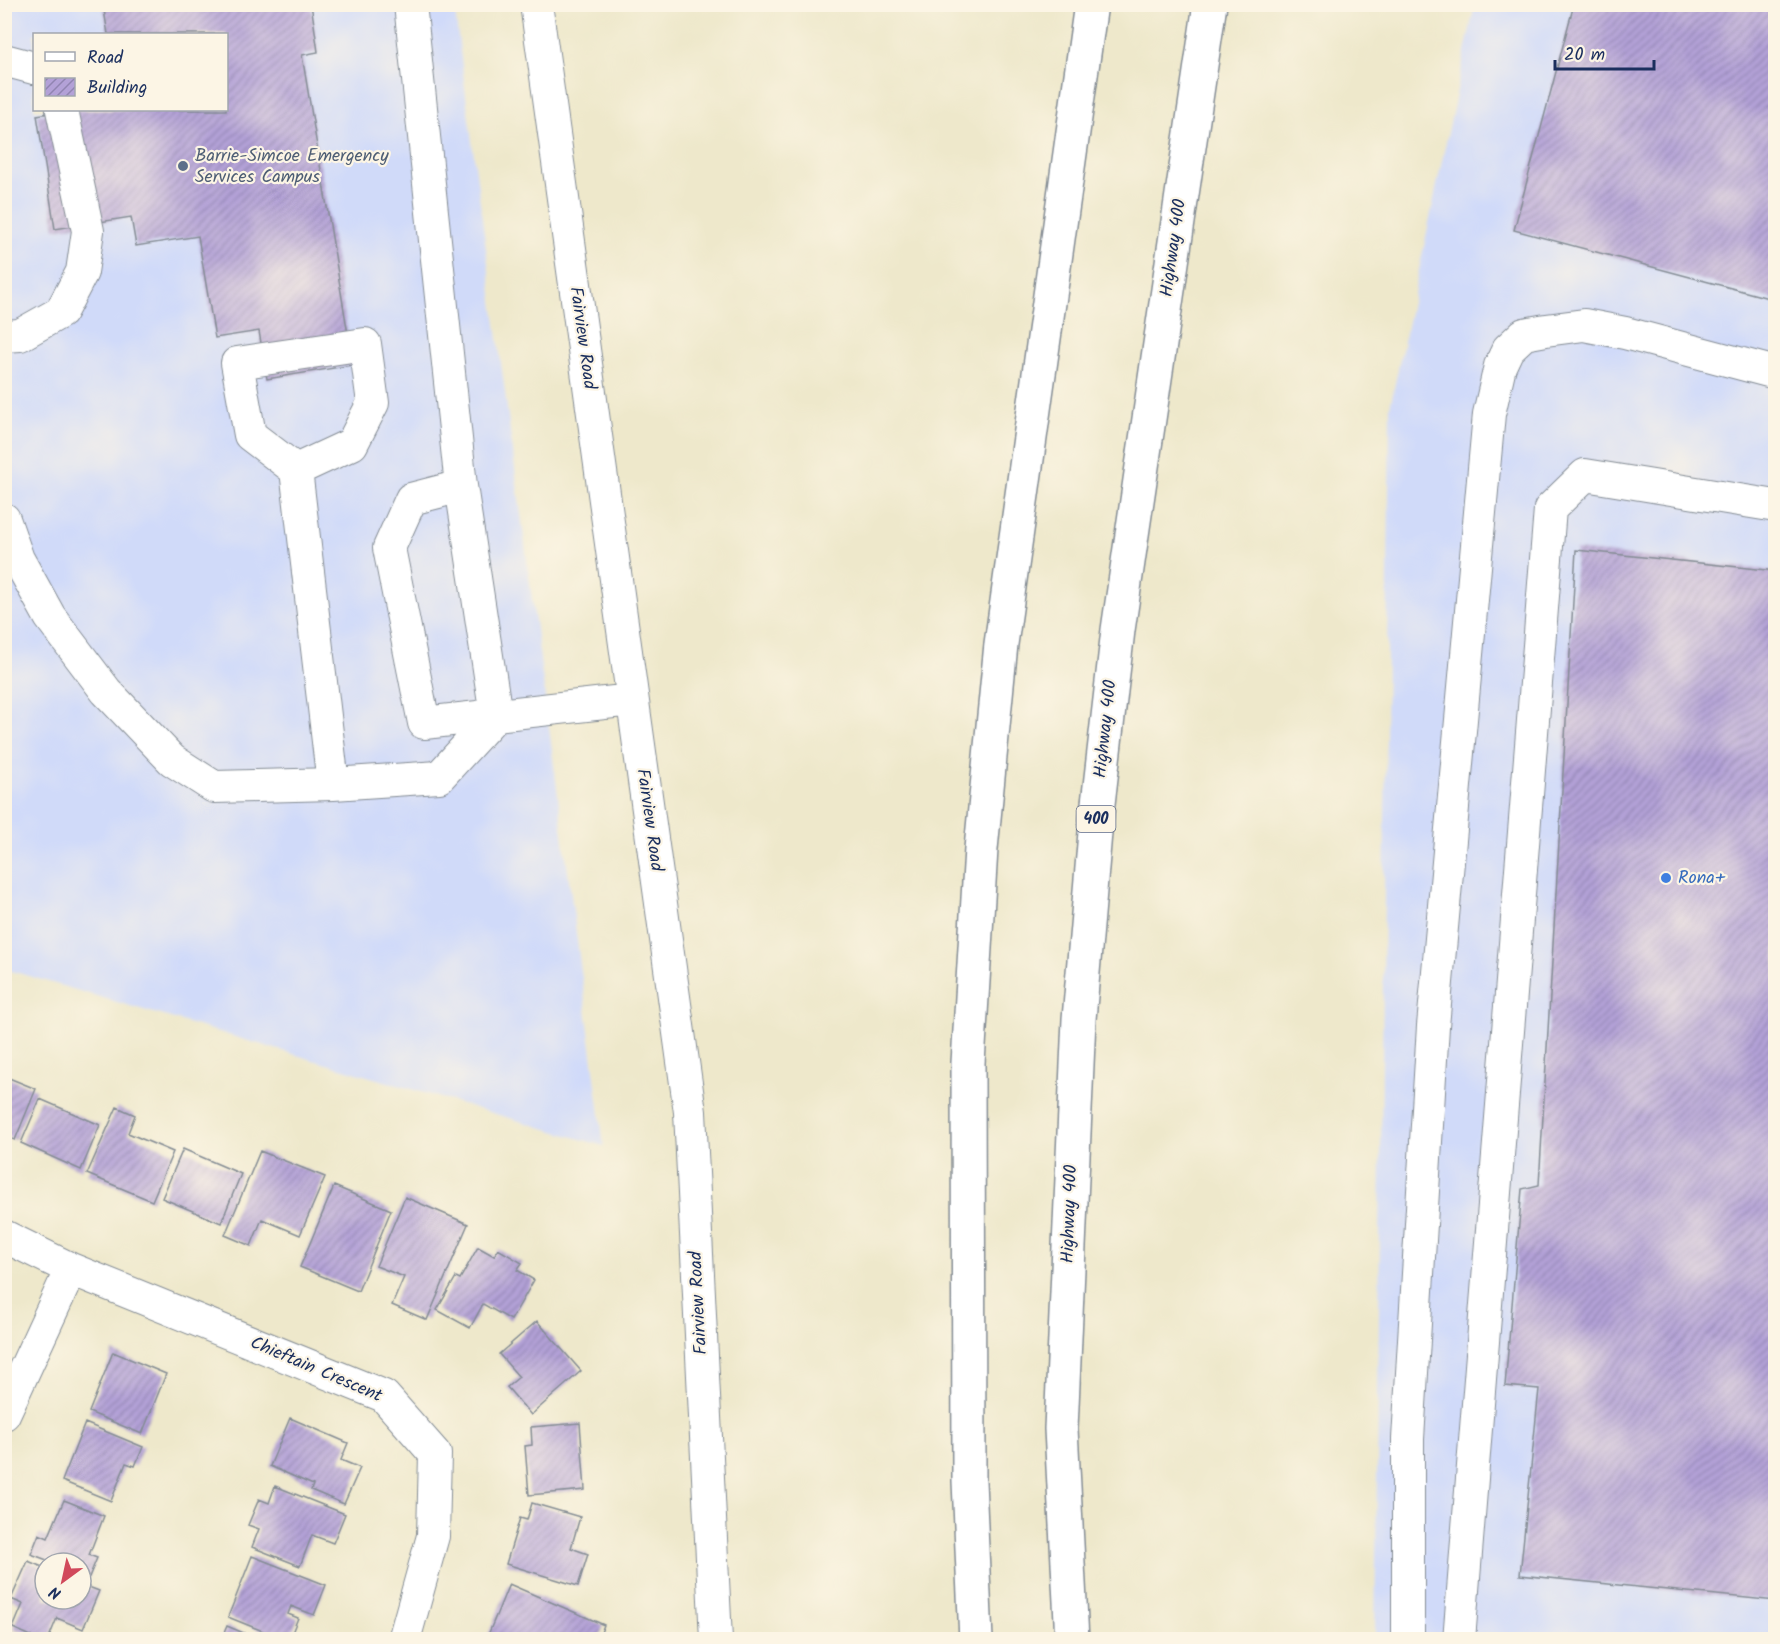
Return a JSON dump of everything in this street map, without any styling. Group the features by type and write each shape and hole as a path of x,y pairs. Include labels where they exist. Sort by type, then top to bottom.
{"highway":[{"path":"976,1640 969,1480 968,1063 981,849 1001,644 1091,4"},
{"name":"Highway 400","path":"1072,1640 1061,1429 1078,1019 1096,821 1118,630 1210,4"},
{"path":"1070,1605 1081,1640"}],"street":[{"path":"410,4 461,486 496,715"},
{"name":"Fairview Road","path":"536,4 690,1112 716,1640"},
{"path":"4,60 33,68"},
{"path":"4,336 20,334 61,312 82,273 88,231 62,111"},
{"path":"1407,1640 1408,1439 1433,1026 1489,414 1500,366 1508,349 1524,334 1584,325 1625,333 1776,373"},
{"path":"296,470 352,444 373,403 364,344 237,363 250,435 296,470 333,784"},
{"path":"1459,1640 1550,509 1585,475 1776,506"},
{"path":"461,486 411,500 389,548 424,723 632,700"},
{"path":"4,519 18,559 50,616 106,691 172,760 214,787 333,784 439,777 496,715"},
{"name":"Chieftain Crescent","path":"4,1236 71,1269 384,1396 435,1454 433,1536 404,1640"},
{"path":"4,1414 71,1269"}],"shaded area":[{"path":"4,5 454,5 604,1146 5,969"},
{"path":"1475,5 1775,5 1775,1639 1375,1640 1390,407"}],"building":[{"name":"Barrie-Simcoe Emergency Services Campus","path":"103,4 311,4 318,52 302,55 353,365 267,379 259,331 215,338 198,236 136,246 131,217 55,229 37,115 65,111 228,111 228,33 108,33"},
{"path":"1574,4 1776,4 1776,300 1514,230"},
{"name":"Rona+","path":"1576,550 1776,571 1776,1601 1520,1575 1539,1389 1505,1386 1522,1189 1539,1185"},
{"path":"4,1076 36,1089 15,1140 4,1136"},
{"path":"40,1099 100,1125 81,1170 21,1143"},
{"path":"117,1107 135,1115 128,1133 173,1152 152,1201 87,1174"},
{"path":"183,1149 241,1174 221,1223 162,1198"},
{"path":"260,1151 325,1177 300,1235 262,1219 251,1246 225,1235"},
{"path":"334,1186 391,1210 358,1291 300,1267"},
{"path":"405,1197 468,1224 427,1320 392,1305 404,1277 376,1266"},
{"path":"478,1247 494,1256 498,1249 522,1263 517,1270 534,1280 511,1320 483,1304 470,1328 437,1310 456,1277 460,1279"},
{"path":"537,1321 581,1371 531,1415 507,1387 519,1377 499,1354"},
{"path":"113,1352 166,1374 142,1434 89,1412"},
{"path":"290,1418 348,1443 341,1460 360,1468 344,1504 311,1490 313,1485 270,1466"},
{"path":"85,1423 143,1447 135,1466 126,1463 111,1501 62,1481"},
{"path":"580,1423 585,1490 529,1495 525,1446 532,1445 531,1427"},
{"path":"275,1486 345,1514 333,1543 312,1535 300,1566 252,1547 259,1529 248,1525 259,1499 269,1503"},
{"path":"64,1500 104,1516 91,1551 33,1551 33,1555 31,1554 39,1534 48,1538"},
{"path":"532,1503 580,1517 571,1548 588,1554 578,1586 506,1564 520,1518 527,1520"},
{"path":"252,1556 326,1585 314,1615 291,1606 288,1614 298,1618 289,1640 228,1617"},
{"path":"28,1561 33,1563 33,1611 91,1611 83,1629 57,1618 48,1640 40,1640 13,1628 23,1604 11,1599"},
{"path":"509,1584 604,1625 598,1640 486,1640"},
{"path":"93,1589 99,1591 93,1605"},
{"path":"227,1626 258,1639 258,1640 221,1640"}],"place":[{"name":"Barrie-Simcoe Emergency Services Campus","path":"183,166"},
{"name":"Rona+","path":"1666,878"}]}
